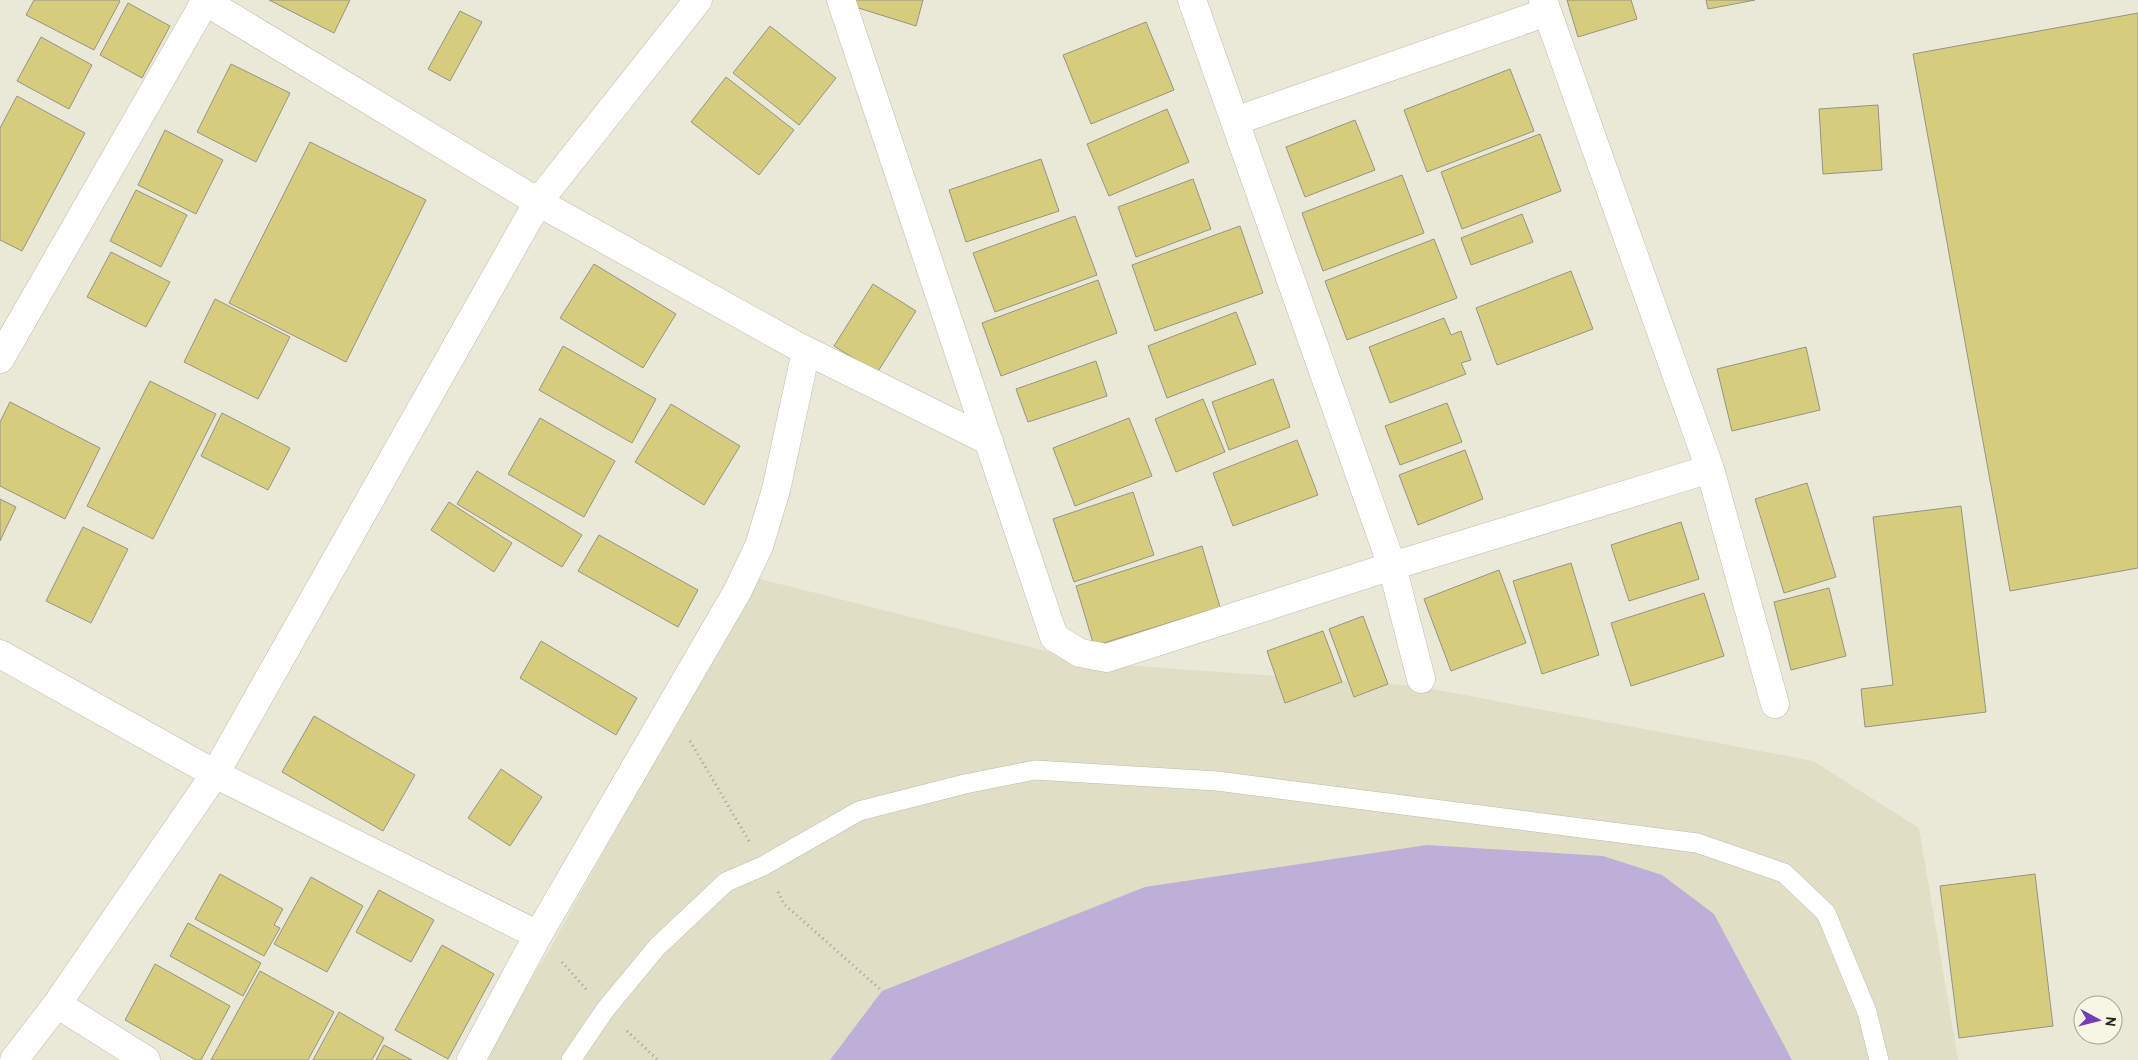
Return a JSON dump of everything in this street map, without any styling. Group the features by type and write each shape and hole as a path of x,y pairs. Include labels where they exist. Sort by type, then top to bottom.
{"street":[{"path":"0,359 205,0 538,202 806,351 989,442"},
{"path":"14,1060 57,1004 215,774 538,202 698,0"},
{"path":"841,0 1054,637 1080,653 1107,658 1392,566 1710,469"},
{"path":"1192,0 1392,566 1420,679"},
{"path":"1235,121 1545,6 1710,469 1775,704"},
{"path":"471,1060 538,935 737,592 759,546 776,490 806,351"},
{"path":"0,654 215,774 538,935"},
{"path":"57,1004 146,1060"}],"lane":[{"path":"571,1060 606,1010 656,947 726,882 763,866 859,811 965,784 1035,770 1217,781 1697,843 1784,873 1826,913 1867,1012 1879,1060"}],"shaded area":[{"path":"744,575 1093,663 1417,686 1813,761 1919,828 1958,1060 481,1060 551,947 678,717"},
{"path":"1427,845 1603,856 1662,875 1714,914 1792,1060 830,1060 882,991 1145,887"}],"building":[{"path":"34,0 120,1 94,50 26,15"},
{"path":"269,0 350,0 334,33"},
{"path":"850,0 923,0 916,26 849,5"},
{"path":"1567,0 1631,0 1637,19 1578,37"},
{"path":"1706,0 1755,0 1708,9"},
{"path":"128,3 170,26 142,78 100,55"},
{"path":"460,11 482,22 450,81 428,69"},
{"path":"2138,13 2138,568 2010,591 1913,54"},
{"path":"1146,22 1174,90 1091,124 1063,55"},
{"path":"770,26 836,78 799,125 733,73"},
{"path":"41,37 92,65 69,109 17,81"},
{"path":"231,64 290,93 256,162 197,132"},
{"path":"1510,69 1534,131 1427,172 1404,110"},
{"path":"726,77 794,130 759,175 691,122"},
{"path":"17,96 85,133 22,251 0,240 0,128"},
{"path":"1878,105 1882,170 1823,174 1819,109"},
{"path":"1167,109 1189,162 1109,196 1087,144"},
{"path":"1355,120 1375,170 1305,197 1286,147"},
{"path":"165,130 223,160 196,214 138,185"},
{"path":"1540,134 1561,191 1462,229 1441,172"},
{"path":"310,142 426,200 346,362 229,303"},
{"path":"1041,159 1059,211 966,242 949,190"},
{"path":"1402,175 1424,233 1323,271 1302,213"},
{"path":"1193,179 1211,229 1136,257 1118,207"},
{"path":"136,190 187,215 161,267 110,241"},
{"path":"1522,214 1533,242 1471,265 1461,238"},
{"path":"1075,216 1097,275 995,312 973,253"},
{"path":"1240,226 1263,293 1155,331 1132,265"},
{"path":"1434,239 1457,298 1347,340 1325,281"},
{"path":"111,252 170,282 146,327 87,297"},
{"path":"594,264 676,314 643,368 560,318"},
{"path":"1571,271 1593,329 1497,365 1476,308"},
{"path":"1098,280 1117,333 1001,376 982,323"},
{"path":"873,284 916,311 877,373 834,346"},
{"path":"215,299 290,337 258,399 184,362"},
{"path":"1236,312 1256,364 1167,398 1148,346"},
{"path":"1444,318 1451,335 1461,331 1471,360 1461,363 1466,374 1390,403 1369,347"},
{"path":"563,346 656,399 632,443 539,390"},
{"path":"1806,347 1820,410 1732,431 1717,369"},
{"path":"1096,361 1107,396 1028,422 1016,389"},
{"path":"1273,379 1290,427 1229,450 1212,402"},
{"path":"150,381 216,414 153,539 87,506"},
{"path":"1203,399 1225,452 1176,472 1155,419"},
{"path":"10,402 100,448 65,519 0,486 0,422"},
{"path":"1447,403 1462,442 1400,465 1385,426"},
{"path":"671,404 740,446 704,505 635,462"},
{"path":"222,413 290,448 268,490 201,456"},
{"path":"540,418 615,461 584,517 508,474"},
{"path":"1129,418 1152,476 1075,506 1053,448"},
{"path":"1297,440 1318,495 1233,526 1213,473"},
{"path":"1465,450 1483,499 1418,525 1399,475"},
{"path":"477,471 582,535 562,567 457,504"},
{"path":"1807,483 1836,577 1784,593 1755,499"},
{"path":"1133,492 1154,555 1074,582 1053,519"},
{"path":"0,499 16,507 0,541"},
{"path":"449,502 512,543 494,572 431,530"},
{"path":"1961,506 1986,712 1865,727 1861,689 1893,685 1873,517"},
{"path":"1681,522 1699,579 1629,601 1611,545"},
{"path":"83,527 128,549 91,623 46,601"},
{"path":"599,535 698,590 678,627 578,571"},
{"path":"1202,546 1220,607 1094,646 1076,586"},
{"path":"1571,563 1599,655 1542,674 1513,581"},
{"path":"1499,570 1526,643 1451,671 1424,599"},
{"path":"1829,588 1846,656 1791,670 1774,602"},
{"path":"1704,593 1724,656 1631,686 1611,623"},
{"path":"1363,616 1388,684 1354,697 1329,629"},
{"path":"1323,631 1342,682 1285,703 1267,651"},
{"path":"541,641 637,698 616,735 520,678"},
{"path":"314,716 415,775 383,831 282,772"},
{"path":"501,769 542,797 510,846 468,818"},
{"path":"220,874 283,909 274,925 280,928 264,956 195,919"},
{"path":"2035,874 2053,1026 1959,1038 1940,886"},
{"path":"311,877 363,906 327,972 274,944"},
{"path":"379,890 434,920 411,962 356,932"},
{"path":"188,923 261,963 243,996 170,956"},
{"path":"442,945 494,974 448,1059 395,1030"},
{"path":"155,964 230,1006 201,1060 196,1060 125,1020"},
{"path":"260,971 334,1012 308,1060 211,1060"},
{"path":"339,1012 384,1038 372,1060 313,1060"},
{"path":"384,1045 412,1060 376,1060"}]}
